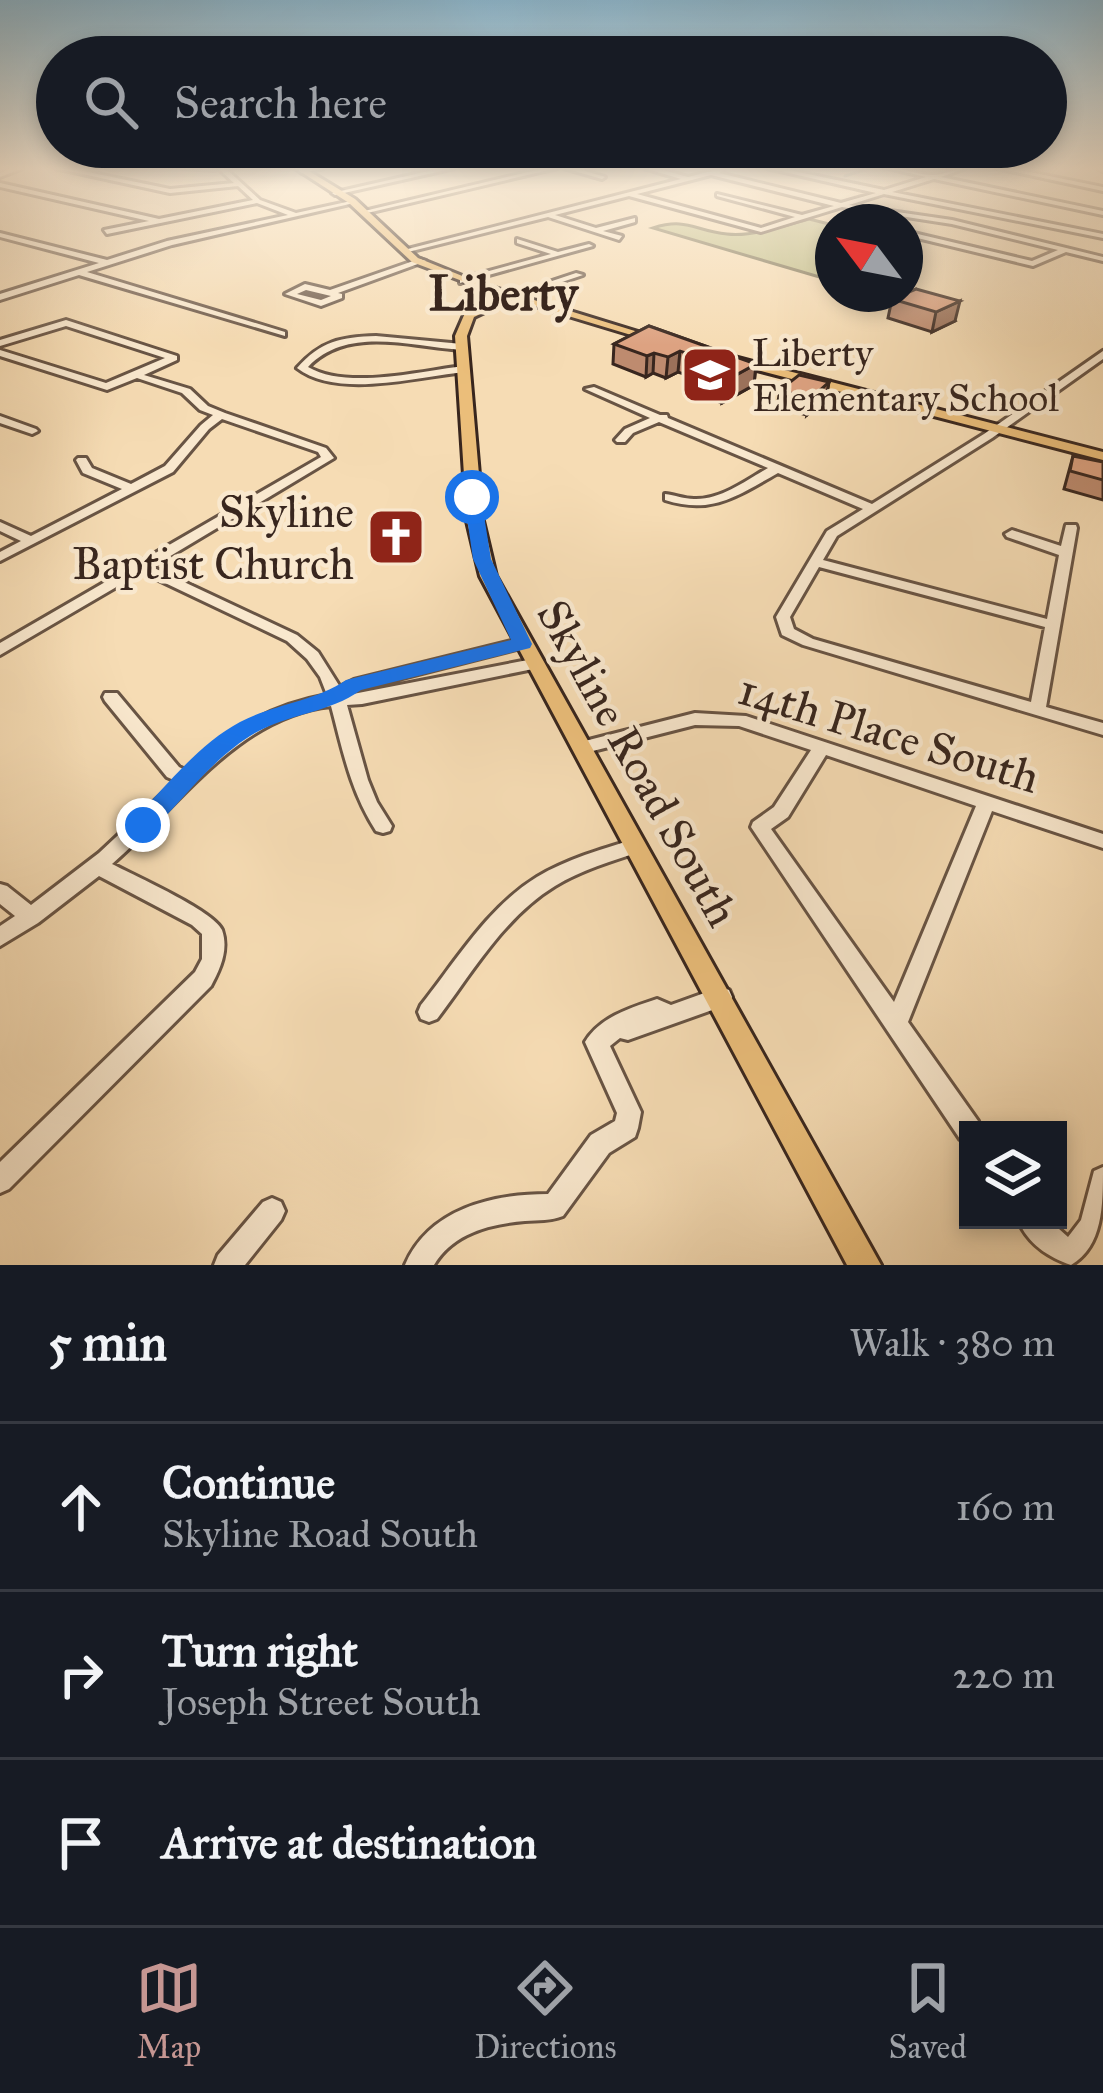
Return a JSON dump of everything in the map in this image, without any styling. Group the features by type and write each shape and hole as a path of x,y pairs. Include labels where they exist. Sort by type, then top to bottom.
{"main road":[{"path":"381,227 415,260 463,281 666,342"},
{"path":"463,358 463,325 469,315 511,296"},
{"name":"Skyline Road South","path":"463,358 480,549 488,577 865,1265"},
{"path":"722,358 1103,456"}],"street":[{"path":"107,232 130,227"},
{"path":"0,294 239,227"},
{"path":"408,250 500,227"},
{"path":"585,227 619,238"},
{"path":"594,230 605,227"},
{"path":"964,227 1103,259"},
{"path":"1063,227 1103,236"},
{"path":"0,235 107,263"},
{"path":"923,237 1033,264 1066,249"},
{"path":"520,241 558,254"},
{"path":"463,281 589,246"},
{"path":"329,292 339,296 321,303 289,294 305,287 329,292 422,261"},
{"path":"79,272 281,334"},
{"path":"511,296 579,274"},
{"path":"0,343 65,323 175,358 114,387 94,386 0,353"},
{"path":"358,340 463,358 340,381 310,376 302,368 317,352 358,340"},
{"path":"1103,354 996,431 832,534 783,617 787,632 1103,729"},
{"path":"1083,369 1103,373"},
{"path":"0,650 329,455 204,408 186,391 142,376"},
{"path":"590,389 871,508"},
{"path":"0,557 184,458 198,429 221,415"},
{"path":"621,440 629,431 663,417"},
{"path":"0,419 32,431"},
{"path":"82,460 87,470 133,489"},
{"path":"669,497 702,506 778,467"},
{"path":"0,526 31,541"},
{"path":"1037,711 1071,528"},
{"path":"1012,534 1065,552"},
{"path":"815,562 1053,625"},
{"path":"142,567 304,645 319,662 336,698 367,808 383,826"},
{"path":"0,937 98,866 186,778 250,726 336,698 362,699 528,654"},
{"path":"111,697 173,772 186,778"},
{"name":"14th Place South","path":"581,748 695,718 719,717 823,746 1103,842"},
{"path":"823,746 781,812 760,827 963,1121"},
{"path":"896,1024 986,803"},
{"path":"429,1012 512,909 534,889 564,872 635,846"},
{"path":"0,1180 203,979 216,943 212,931 199,920 98,866"},
{"path":"0,892 31,917"},
{"path":"419,1265 434,1241 487,1214 554,1207 600,1144 626,1128 629,1112 596,1042 624,1020 722,997"},
{"path":"1039,1229 1054,1245 1070,1252 1083,1245 1094,1223 1103,1180"},
{"path":"228,1265 272,1210"}],"shaded area":[{"path":"696,227 736,235 779,227 815,227 815,276 653,228"}],"building":[{"path":"923,291 960,301 936,312 923,308"},
{"path":"649,326 756,364 725,381 700,372 716,363 680,351 668,357 647,356 614,344"},
{"path":"799,375 829,382 810,399 780,390"},
{"path":"1073,456 1103,462 1103,480 1070,471"}],"place":[{"name":"Liberty Elementary School","path":"710,375"},
{"name":"Skyline Baptist Church","path":"396,537"}],"district":[{"name":"Liberty","path":"503,293"}],"route":[{"path":"143,825 214,752 250,726 336,698 354,685 523,644 488,577 472,497"}]}
